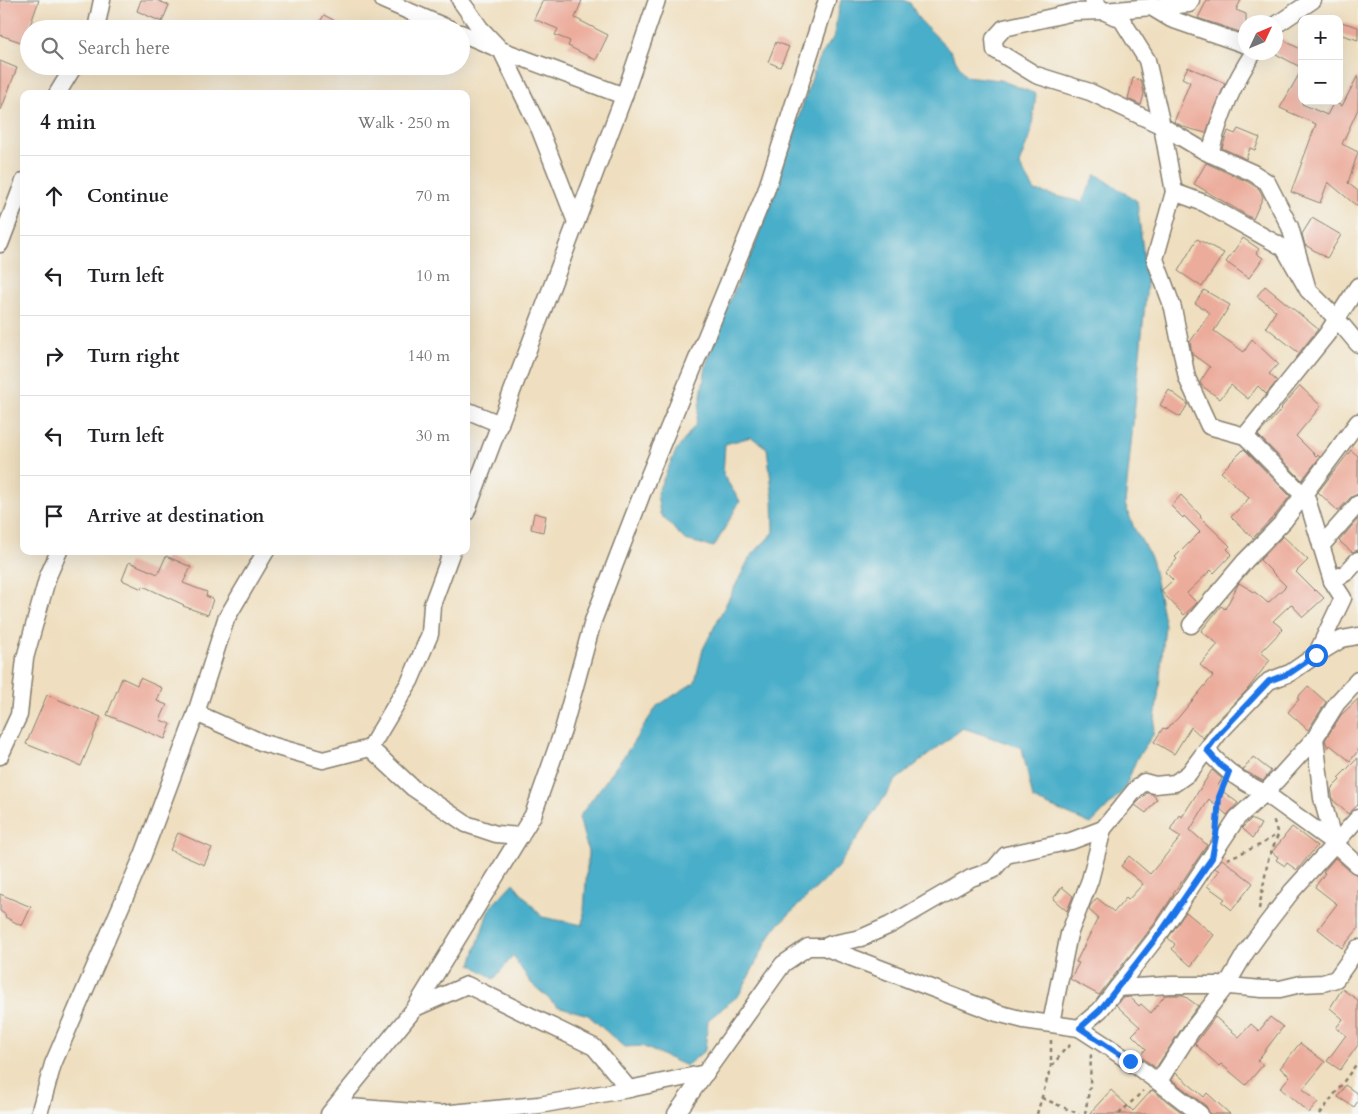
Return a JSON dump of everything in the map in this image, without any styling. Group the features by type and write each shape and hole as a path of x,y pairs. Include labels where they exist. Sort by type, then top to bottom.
{"street":[{"path":"98,20 102,0"},
{"path":"383,0 429,20"},
{"path":"460,0 480,28 501,50 540,130 576,222"},
{"path":"470,503 624,96 657,0"},
{"path":"332,1110 416,1008 534,815 563,730 593,621 648,478 766,190 827,0"},
{"path":"1191,0 1189,4 1151,7 1098,6 1004,28 994,39 995,50 1036,75 1090,92 1162,126 1210,154 1253,173 1267,182 1290,227 1308,290"},
{"path":"1283,20 1313,0"},
{"path":"1098,6 1122,20 1147,60 1174,192 1155,259 1173,308 1187,378 1209,426 1245,436 1307,499 1332,581 1343,598 1316,655"},
{"path":"1151,7 1171,19 1238,43"},
{"path":"470,37 624,96"},
{"path":"1210,154 1222,114 1248,60"},
{"path":"59,90 69,75"},
{"path":"0,244 20,192"},
{"path":"1174,192 1204,203 1284,248 1308,290 1337,319 1358,344"},
{"path":"1245,436 1327,334 1358,286"},
{"path":"470,412 500,424"},
{"path":"1191,625 1284,520 1358,422"},
{"path":"1321,546 1358,504"},
{"path":"0,756 19,715 26,658 48,576 57,555"},
{"path":"39,1114 53,1064 143,855 196,713 226,619 264,555"},
{"path":"196,713 263,743 323,760 370,748 410,681 430,634 432,605 451,555"},
{"path":"1332,581 1347,572 1358,560"},
{"path":"1051,1023 1069,934 1090,880 1103,829 1134,790 1144,782 1155,785 1175,783 1189,773 1219,734 1269,681 1290,673 1342,639 1358,636"},
{"path":"1086,1032 1100,1010 1163,929 1237,818 1265,793 1315,738 1337,704 1358,680"},
{"path":"1315,738 1322,798 1334,843"},
{"path":"370,748 413,788 466,824 496,834 521,836"},
{"path":"1207,750 1220,765 1242,782 1265,793 1334,843 1358,865"},
{"path":"1159,1081 1192,1030 1226,986 1246,952 1292,891 1358,818"},
{"path":"676,1114 783,964 808,947 824,947 861,938 890,925 971,878 992,870 1006,855 1071,841 1103,829"},
{"path":"824,947 997,1013 1086,1032 1159,1081 1200,1114"},
{"path":"1117,988 1171,984 1280,989 1301,984 1323,983 1336,979 1358,948"},
{"path":"416,1008 467,985 594,1047 629,1089"},
{"path":"332,1110 440,1114 540,1105 706,1073"}],"path":[{"path":"1217,821 1219,797 1229,772"},
{"path":"1257,917 1268,860 1278,835 1265,793"},
{"path":"1212,858 1230,859 1278,835"},
{"path":"1037,1114 1051,1066 1051,1023"},
{"path":"1051,1066 1065,1049 1086,1032"},
{"path":"1085,1114 1089,1095 1086,1032"},
{"path":"1320,1114 1358,1062"},
{"path":"1119,1114 1150,1085 1159,1081"},
{"path":"1042,1098 1079,1114"}],"water":[{"path":"841,0 904,0 910,3 919,19 950,50 965,76 1000,80 1036,94 1031,133 1019,164 1035,191 1082,202 1096,174 1137,201 1147,284 1125,504 1134,528 1151,557 1165,625 1153,735 1137,758 1124,790 1091,824 1033,799 1022,748 963,728 896,780 837,868 773,930 739,995 708,1020 705,1050 686,1066 642,1046 624,1047 588,1015 557,1006 531,983 513,956 494,979 471,964 489,909 513,883 542,917 583,925 588,852 579,817 627,752 657,706 695,682 703,649 750,557 774,532 773,498 767,448 751,437 725,444 723,475 740,501 714,547 685,540 660,514 657,493 676,451 696,424 707,361 732,295 753,251 818,60 833,38"}],"building":[{"path":"0,0 39,0 32,20 20,20 20,42 0,35"},
{"path":"141,0 156,0 169,5 163,20 157,20 137,11"},
{"path":"543,0 582,0 575,18 608,35 596,60 568,46 570,41 555,35 558,29 534,19"},
{"path":"1207,0 1241,0 1236,10 1246,14 1238,15 1238,31 1198,18"},
{"path":"324,15 333,20 321,20"},
{"path":"1343,23 1358,27 1358,40 1343,35"},
{"path":"1283,40 1298,48 1298,66 1283,58"},
{"path":"776,42 789,47 780,67 768,62"},
{"path":"0,61 17,68 1,110 0,109"},
{"path":"1188,67 1225,83 1206,133 1174,122 1190,82 1182,78"},
{"path":"1358,75 1358,109 1342,144 1358,152 1348,183 1358,191 1358,207 1328,182 1320,203 1291,192 1316,124 1280,108 1298,76 1298,105 1304,105 1327,115 1332,105 1343,105"},
{"path":"1133,78 1141,80 1144,94 1141,105 1128,99"},
{"path":"1238,129 1260,138 1255,150 1250,148 1246,159 1222,148 1228,131 1235,134"},
{"path":"1206,163 1259,189 1263,197 1253,219 1194,184"},
{"path":"1312,218 1341,235 1327,258 1305,245 1302,234"},
{"path":"1243,238 1259,249 1256,253 1263,258 1249,278 1226,262"},
{"path":"1197,239 1224,253 1202,287 1178,271"},
{"path":"1265,286 1318,329 1299,353 1266,327 1276,311 1257,296"},
{"path":"1204,290 1230,305 1214,331 1244,352 1252,339 1278,364 1269,374 1277,381 1266,394 1258,386 1248,399 1231,385 1220,399 1202,386 1200,382 1210,367 1192,354 1190,342 1210,313 1195,303"},
{"path":"1300,386 1321,406 1296,436 1316,456 1320,457 1302,480 1258,435"},
{"path":"1169,390 1188,404 1180,417 1160,405"},
{"path":"1244,449 1290,496 1253,538 1231,517 1249,498 1221,472"},
{"path":"1351,450 1358,456 1358,494 1351,497 1338,511 1318,492"},
{"path":"1181,495 1200,517 1230,546 1227,549 1232,554 1214,573 1211,570 1187,593 1197,603 1184,615 1161,591 1173,580 1165,572 1177,559 1175,557 1200,532 1171,506"},
{"path":"534,513 546,516 543,532 531,529"},
{"path":"1358,519 1358,550 1352,552 1339,541"},
{"path":"1283,536 1308,560 1296,572 1324,598 1303,617 1291,604 1273,621 1283,629 1261,652 1270,660 1247,690 1203,738 1191,727 1174,754 1154,742 1163,728 1166,729 1177,719 1213,676 1200,665 1218,644 1201,631 1221,606 1225,609 1239,583 1268,603 1286,586 1260,560"},
{"path":"166,556 191,567 183,583 207,592 206,596 213,599 208,615 183,606 143,586 142,589 122,580 129,562 158,574"},
{"path":"122,678 137,685 140,678 162,688 157,701 167,705 160,720 171,724 165,739 107,715"},
{"path":"1308,686 1326,702 1308,730 1288,712"},
{"path":"47,695 101,717 81,766 26,744"},
{"path":"1358,699 1358,751 1350,761 1330,745 1328,748 1325,740 1341,715"},
{"path":"1253,757 1271,771 1263,781 1243,770"},
{"path":"1358,758 1358,805 1348,814 1333,800 1331,789 1340,780 1338,778"},
{"path":"1212,770 1222,779 1217,787 1238,803 1227,815 1209,799 1190,830 1207,845 1173,893 1155,923 1099,995 1070,979 1079,963 1076,962 1098,918 1089,910 1090,906 1097,898 1114,912 1126,898 1128,900 1143,884 1121,866 1129,856 1150,874 1181,837 1170,830 1179,815 1182,817"},
{"path":"1147,793 1152,794 1157,799 1146,813 1135,805"},
{"path":"1251,819 1261,824 1253,838 1242,828"},
{"path":"1292,827 1317,846 1297,870 1287,863 1285,866 1276,860 1278,857 1272,852"},
{"path":"178,833 212,848 204,865 170,850"},
{"path":"1335,858 1351,872 1358,875 1358,929 1342,948 1318,929 1337,904 1315,887 1325,873 1323,872"},
{"path":"1222,859 1253,883 1232,910 1222,902 1225,899 1207,886 1219,871 1215,868"},
{"path":"1062,887 1073,896 1067,911 1053,899"},
{"path":"0,894 31,907 22,926 5,917 6,915 0,911"},
{"path":"1186,912 1214,935 1191,966 1172,949 1175,944 1168,938"},
{"path":"1342,989 1358,1000 1358,1045 1340,1070 1327,1061 1346,1035 1336,1028 1343,1019 1330,1008"},
{"path":"1165,995 1183,995 1198,1006 1156,1068 1140,1056 1146,1049 1132,1035 1140,1027 1116,1005 1122,998 1130,997 1139,1006 1141,1004 1151,1013"},
{"path":"1215,1017 1239,1037 1251,1024 1259,1031 1270,1017 1283,1027 1257,1061 1263,1065 1246,1085 1221,1064 1219,1066 1195,1044"},
{"path":"1300,1043 1325,1062 1303,1089 1318,1102 1309,1113 1280,1088 1290,1076 1280,1068"},
{"path":"1176,1073 1204,1097 1207,1093 1230,1114 1210,1114 1206,1106 1172,1080"},
{"path":"1345,1085 1358,1094 1358,1101 1354,1107 1338,1097"},
{"path":"1111,1090 1133,1111 1152,1090 1184,1114 1089,1114"}],"route":[{"path":"1130,1061 1080,1028 1100,1010 1163,929 1212,858 1219,797 1229,772 1207,750 1219,734 1269,681 1290,673 1316,655"}]}
